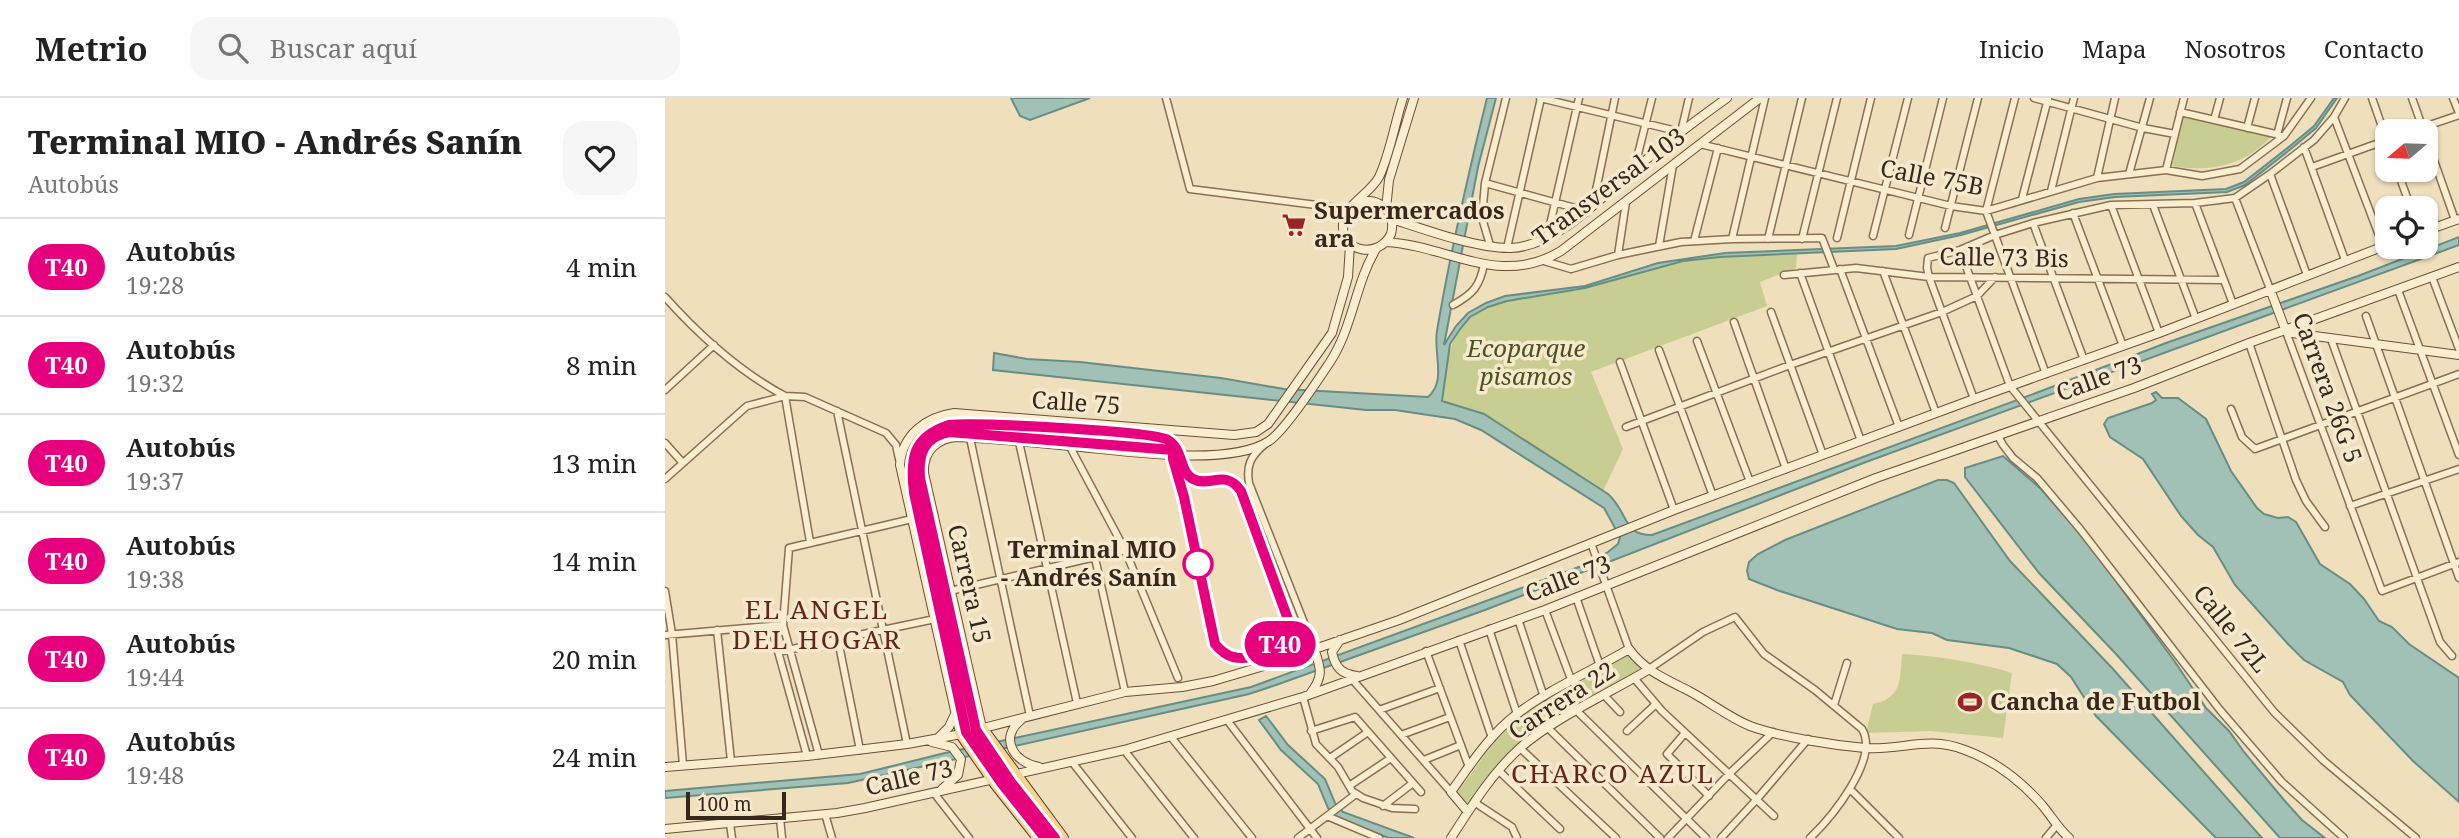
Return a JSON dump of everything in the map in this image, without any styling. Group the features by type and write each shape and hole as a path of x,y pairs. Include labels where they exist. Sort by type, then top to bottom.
{"main road":[{"path":"1376,249 1362,250 1350,244 1342,226 1348,209 1358,202 1379,177 1403,98"},
{"path":"1386,209 1389,180 1415,98"},
{"name":"Transversal 103","path":"1392,219 1431,232 1507,248 1527,246 1547,239 1590,208 1681,132 1727,98"},
{"name":"Transversal 103","path":"1386,242 1428,249 1484,264 1513,267 1544,261 1561,251 1763,98"},
{"path":"1604,196 1604,207 1608,210 1614,209"},
{"path":"1267,443 1279,432 1331,361 1348,326 1364,271 1376,249 1386,242 1392,232 1392,219 1386,209 1373,201 1358,202"},
{"path":"2438,226 2457,219"},
{"name":"Calle 75","path":"900,465 903,450 912,434 927,421 954,413 1243,435 1256,432 1268,424 1332,333 1349,271 1350,244"},
{"name":"Calle 73","path":"665,767 819,755 911,744 983,730 1004,722 1125,692 1182,687 1213,681 1399,620 1593,547 1609,536 1675,510 1974,399 2013,389 2232,304 2271,292 2307,275 2375,250"},
{"name":"Calle 73","path":"665,829 685,831 825,814 938,791 1012,771 1042,768 1124,750 1227,720 1306,695 1352,676 1545,610 1606,583 1863,483 2156,380 2284,326 2398,290 2459,267"},
{"name":"Carrera 26G 5","path":"2271,292 2284,326"},
{"path":"2284,326 2291,333 2459,355"},
{"name":"Calle 75","path":"931,449 944,439 970,438 1154,454 1241,453 1267,443"},
{"name":"Carrera 15","path":"931,449 925,460 924,473 983,730"},
{"name":"Carrera 15","path":"900,465 962,735"},
{"path":"1342,638 1332,652 1336,666 1352,676"},
{"path":"1306,695 1317,685 1320,675 1314,648"},
{"path":"1629,649 1648,670 1736,720 1773,732 1866,748 1921,742 1964,749 2015,777 2069,838"},
{"name":"Carrera 22","path":"1451,792 1492,738 1517,714 1629,649"},
{"name":"Carrera 22","path":"1451,838 1474,802 1520,748 1548,727 1648,670"},
{"path":"977,710 988,719 1004,722"},
{"path":"938,791 958,775 961,759 952,747 934,740 950,726 956,712"},
{"path":"1030,716 1019,721 1011,734 1011,747 1017,758 1042,768"},
{"path":"983,730 1063,838"},
{"path":"962,735 1038,838"},
{"path":"1451,792 1468,812"}],"street":[{"path":"1166,98 1191,189 1348,209"},
{"path":"1490,245 1482,218 1485,183 1506,98"},
{"path":"1507,248 1541,98 1610,117 1681,132 1689,98"},
{"path":"1547,239 1579,98"},
{"path":"1485,183 1590,208 1615,98"},
{"path":"1634,170 1652,98"},
{"path":"1732,239 1763,98"},
{"path":"1768,239 1802,98"},
{"path":"1802,239 1837,98"},
{"path":"1837,238 1871,98"},
{"path":"1873,236 1908,98"},
{"path":"1909,235 1943,98"},
{"path":"1945,229 1978,98"},
{"path":"2015,98 1988,214 2046,374"},
{"path":"2034,98 2048,99 2072,109 2175,134"},
{"path":"2051,191 2074,98"},
{"path":"2097,178 2115,98"},
{"path":"2129,174 2150,98"},
{"path":"2166,170 2184,98"},
{"path":"2214,120 2220,98"},
{"path":"2247,128 2255,98"},
{"path":"2281,135 2287,98"},
{"path":"2281,135 2311,98"},
{"path":"1974,399 1929,277 1928,258 1960,250 1995,233 2111,205 2195,203 2235,198 2304,148 2335,117 2345,98"},
{"path":"2372,98 2379,119"},
{"path":"2412,98 2420,119"},
{"path":"2438,124 2459,114 2453,98"},
{"path":"2022,199 2048,99"},
{"path":"2180,112 2281,135"},
{"path":"2335,117 2375,221"},
{"name":"Calle 75B","path":"1700,144 1988,214 2022,199 2097,178 2166,170 2202,176 2240,169 2281,135"},
{"path":"2312,167 2375,145"},
{"path":"1694,241 1718,148"},
{"path":"2304,148 2345,260"},
{"path":"1658,246 1673,164"},
{"path":"2438,168 2457,219"},
{"path":"2270,174 2307,275"},
{"name":"Carrera 26G 5","path":"2235,198 2271,292"},
{"path":"1618,255 1626,200"},
{"path":"2195,203 2232,304"},
{"path":"2111,205 2159,333"},
{"path":"2154,205 2196,319"},
{"path":"2073,213 2123,346"},
{"path":"2033,223 2084,360"},
{"path":"1544,261 1571,269 1618,255 1694,241 1822,238 1866,338 1899,427"},
{"path":"1960,250 1968,277 2013,389"},
{"path":"1453,305 1471,293 1480,282 1484,264"},
{"name":"Calle 73 Bis","path":"1784,275 1856,268 1929,277 2224,281"},
{"path":"1883,271 1936,413"},
{"path":"1800,272 1861,441"},
{"path":"2432,277 2459,349"},
{"path":"1626,427 1828,351 1942,312 1977,296 1995,278"},
{"path":"2398,290 2459,455"},
{"path":"665,299 714,345 763,384 785,396"},
{"path":"1771,312 1823,455"},
{"path":"2366,316 2424,481 2457,563 2459,578"},
{"path":"1734,322 1786,468"},
{"name":"Carrera 26G 5","path":"2284,326 2382,591 2418,578"},
{"path":"2331,339 2440,642 2452,656"},
{"path":"1697,341 1750,482"},
{"path":"2249,343 2306,501 2325,527"},
{"path":"665,390 714,345"},
{"path":"1659,350 1713,496"},
{"path":"1621,362 1675,510"},
{"path":"2231,409 2242,437 2255,449 2459,374"},
{"name":"Calle 72L","path":"2013,389 2274,712 2324,761 2416,838"},
{"path":"785,396 810,541"},
{"path":"665,479 747,406 785,396 805,397 886,433 896,445 900,465"},
{"path":"837,411 883,630 911,744"},
{"path":"1998,436 2003,446 2038,478 2080,529 2220,710 2282,782 2344,838"},
{"path":"970,438 1030,716"},
{"path":"1019,442 1077,704"},
{"path":"665,443 682,462"},
{"path":"1267,443 1254,453 1249,462 1249,483 1314,648"},
{"path":"1069,445 1125,550 1178,678"},
{"path":"2350,506 2459,469"},
{"path":"819,755 783,625 787,552 793,545 912,519"},
{"path":"1593,547 1629,649"},
{"path":"950,591 1125,550"},
{"path":"1095,558 1125,692"},
{"path":"2418,578 2457,563"},
{"path":"665,591 683,765"},
{"path":"1576,597 1600,666"},
{"path":"1545,610 1572,682"},
{"path":"1648,670 1703,632 1735,617 1764,654 1856,723 1865,735 1866,748 1851,790 1835,812 1809,838"},
{"path":"779,653 935,619"},
{"path":"1518,619 1543,697"},
{"path":"668,634 783,625"},
{"path":"771,626 807,756"},
{"path":"1489,629 1517,714"},
{"path":"717,630 731,761"},
{"path":"838,640 860,750"},
{"path":"1459,640 1492,738"},
{"path":"1426,651 1469,767"},
{"path":"1834,705 1847,663"},
{"path":"1352,676 1451,792"},
{"path":"1634,678 1655,704 1774,816"},
{"path":"1379,710 1440,688"},
{"path":"1306,695 1311,731 1317,744 1338,767 1356,794 1383,806 1415,809"},
{"path":"1604,695 1620,712"},
{"path":"1627,731 1655,704"},
{"path":"1577,711 1706,838"},
{"path":"1311,731 1355,717 1421,792"},
{"path":"1401,735 1450,717"},
{"path":"1227,720 1317,838"},
{"path":"1548,727 1660,838"},
{"path":"1330,758 1369,732"},
{"path":"1668,838 1773,732"},
{"path":"1685,733 1667,754 1709,796"},
{"path":"1171,737 1252,838"},
{"path":"1721,838 1808,739"},
{"path":"1424,760 1461,745"},
{"path":"1520,748 1616,838"},
{"path":"1124,750 1194,838"},
{"path":"1349,786 1391,758"},
{"path":"1072,762 1132,838"},
{"path":"1499,771 1560,829"},
{"path":"1383,806 1413,783"},
{"path":"1851,790 1899,838"},
{"path":"938,791 969,838"},
{"path":"1298,838 1356,794"},
{"path":"1474,802 1512,827 1517,838"},
{"path":"825,814 832,838"},
{"path":"1328,815 1379,838"},
{"path":"780,818 782,838"},
{"path":"730,824 732,838"},
{"path":"2046,838 2056,826"}],"green space":[{"path":"2182,117 2271,137 2250,154 2226,165 2200,168 2172,166"},
{"name":"Ecoparque pisamos","path":"1797,254 1796,268 1760,282 1767,306 1591,372 1623,449 1603,491 1484,414 1442,401 1449,356 1456,335 1470,317 1495,303 1583,289 1694,259"},
{"path":"1629,654 1641,669 1559,714 1528,735 1491,774 1469,805 1457,793 1495,741 1519,717"},
{"name":"Cancha de Futbol","path":"1902,654 1958,660 2012,673 2003,738 1930,731 1866,733 1873,704 1889,697 1898,686"}],"water":[{"path":"1011,98 1090,98 1030,120 1020,116"},
{"path":"1487,98 1496,98 1478,167 1444,345 1468,313 1486,303 1505,296 1585,286 1658,263 1725,253 1896,246 1960,233 2079,199 2114,194 2226,189 2244,182 2290,146 2314,126 2334,98 2337,98 2316,128 2245,185 2227,192 2115,197 2079,202 1961,235 1896,249 1683,261 1585,288 1507,301 1470,317 1450,344 1442,401 1484,414 1608,494 1630,527 1642,534 1652,535 2166,343 2402,259 2421,259 1866,462 1485,610 1249,694 848,783 665,798 665,791 860,774 1251,687 1587,564 1608,552 1618,544 1620,537 1604,508 1481,430 1455,419 1395,410 1366,410 993,370 994,353 1027,359 1080,362 1221,378 1284,389 1428,397 1437,383 1437,331"},
{"path":"2459,237 2459,245 2438,253 2438,245"},
{"path":"2156,392 2162,398 2178,398 2206,419 2231,471 2257,508 2264,514 2278,518 2288,517 2296,522 2320,564 2350,584 2379,621 2392,627 2409,644 2459,678 2459,802 2413,761 2350,695 2343,682 2304,660 2288,644 2235,585 2213,547 2181,516 2143,459 2110,437 2104,424 2108,418 2152,403 2156,400 2152,394"},
{"path":"2003,456 2041,489 2088,543 2206,708 2229,731 2302,820 2325,838 2280,838 2116,654 2039,573 1965,477 1965,468"},
{"path":"1938,480 1954,483 2010,561 2113,669 2262,838 2216,838 2096,716 2071,677 2057,664 2009,648 1947,640 1932,633 1897,629 1749,579 1749,562 1758,554 1785,540"},
{"path":"1266,716 1288,745 1325,779 1335,803 1343,812 1414,838 1389,838 1337,819 1328,808 1318,784 1281,750 1259,720"}],"bus line":[{"name":"T40","path":"1045,838 1002,784 966,732 914,493 912,468 913,456 922,440 935,429 949,425 1163,437 1181,454 1186,474 1191,479 1224,479 1235,484 1241,491 1289,622 1289,632 1283,642 1272,650 1259,654 1233,657 1215,644 1173,450 949,432 926,443 919,461 920,478 974,726 1011,782 1055,838"}],"place":[{"name":"Supermercados ara","path":"1294,225"},
{"name":"Terminal MIO - Andrés Sanín","path":"1198,564"},
{"name":"Cancha de Futbol","path":"1970,702"}],"district":[{"name":"EL ANGEL DEL HOGAR","path":"817,625"},
{"name":"CHARCO AZUL","path":"1613,774"}]}
